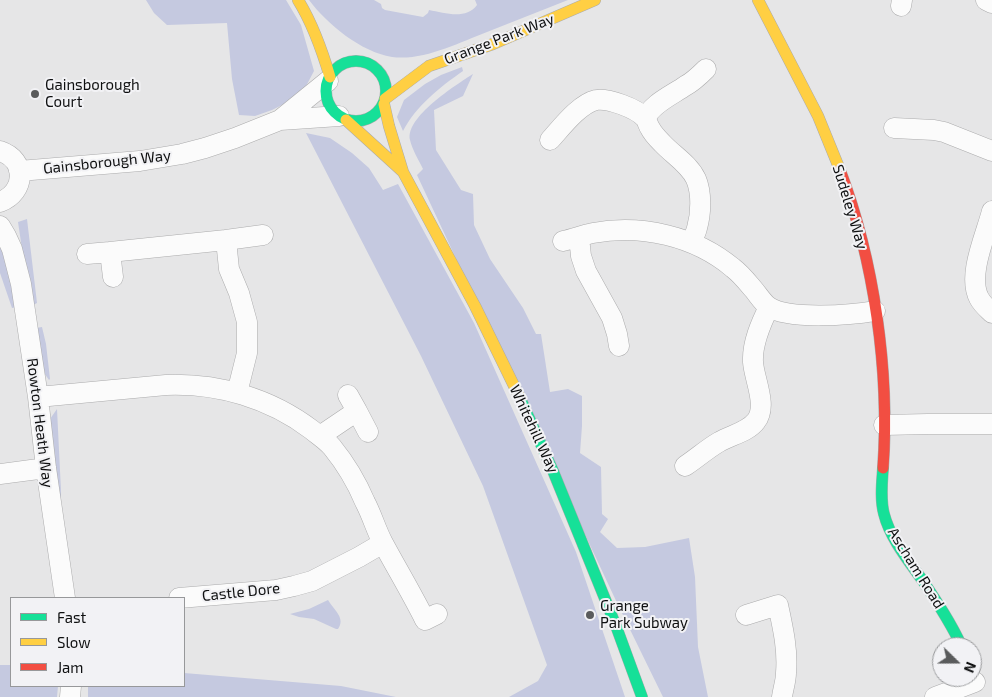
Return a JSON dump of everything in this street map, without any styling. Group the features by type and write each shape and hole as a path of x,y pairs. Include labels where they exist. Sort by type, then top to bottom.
{"main road":[{"path":"298,0 306,12 322,50 329,79"},
{"name":"Grange Park Way","path":"384,102 430,66 493,44 595,0"},
{"name":"Sudeley Way","path":"758,2 807,93 836,158 848,193 868,268 875,311 882,371 884,425"},
{"path":"306,12 326,29"},
{"path":"353,51 368,63 377,69 385,81 386,90 384,102 375,115 366,120 356,121 343,118 332,109 327,101 326,91 329,79 335,69 352,61 368,63 386,65"},
{"name":"Grange Park Way","path":"413,66 430,66"},
{"name":"Whitehill Way","path":"384,102 403,172 475,306 553,470 616,626 642,697"},
{"name":"Whitehill Way","path":"343,118 403,172"},
{"name":"Ascham Road","path":"884,425 883,503 888,525 901,549 946,616 957,637"}],"street":[{"path":"986,0 992,3"},
{"path":"691,242 697,229 699,213 699,192 696,180 684,163 655,136 648,126 646,118 649,111 656,105 686,86 706,69"},
{"name":"Gainsborough Way","path":"19,171 140,161 205,148 280,120 329,79"},
{"path":"550,140 577,112 588,103 598,100 621,104 646,118"},
{"name":"Gainsborough Way","path":"280,120 343,118"},
{"path":"894,128 935,122 944,132 992,151"},
{"path":"0,151 8,154 14,160 19,171"},
{"name":"Rowton Heath Way","path":"12,249 12,215 7,197 19,184 19,171"},
{"path":"992,211 975,274 976,288 980,299 992,313"},
{"name":"Rowton Heath Way","path":"0,226 12,249 20,277 65,597"},
{"path":"619,346 612,318 571,239 593,233 630,231 664,235 691,242 717,256 734,269 769,307 779,311 806,315 841,315 875,311"},
{"path":"87,254 263,235"},
{"path":"226,240 229,269 239,293 246,322 247,353 238,393"},
{"path":"110,252 113,277"},
{"path":"685,466 722,440 748,428 760,415 761,405 753,361 755,344 769,307"},
{"path":"38,397 186,384 238,393 284,411 300,420 332,447 346,467 364,500 383,543 425,620 437,614"},
{"path":"320,436 353,403 368,432"},
{"path":"884,425 992,424"},
{"path":"0,474 46,468"},
{"name":"Castle Dore","path":"185,598 276,590 312,581 383,543"},
{"path":"746,615 785,602 783,630 786,675 782,697"},
{"path":"936,697 966,687"}],"shaded area":[{"path":"146,0 286,0 301,25 314,71 304,90 288,102 255,116 239,115 232,79 227,23 167,25 154,13"},
{"path":"309,0 374,0 381,4 385,10 423,17 429,10 448,14 467,13 477,5 475,0 568,0 441,50 404,58 380,54 357,43 335,27"},
{"path":"462,67 463,71 437,90 422,105 403,131 397,117 404,100 425,84"},
{"path":"473,74 463,96 434,110 436,150 461,190 473,194 474,225 490,259 523,308 536,334 541,334 550,392 568,389 582,396 580,453 601,467 602,514 608,519 600,532 617,548 645,547 689,538 695,577 698,647 708,697 663,697 417,175 423,169 410,140 415,122 433,102"},
{"path":"306,133 330,138 352,153 369,168 383,190 398,184 474,323 576,552 625,697 509,697 538,681 547,665 483,486 421,356"},
{"path":"27,219 37,303 33,305 18,222"},
{"path":"0,242 17,307 12,308 0,273"},
{"path":"42,327 46,344 49,380 42,370 36,328"},
{"path":"57,409 61,491 61,498 59,499 50,419"},
{"path":"328,600 340,618 341,621 338,629 314,619 290,614 309,609"},
{"path":"0,665 10,665 10,687 58,687 57,697 0,697"},
{"path":"185,673 341,686 396,697 88,697 88,687 185,687"}],"traffic: fast":[{"path":"350,61 362,61 373,66 381,74 386,85 386,91 384,103 373,116 362,121 350,121 339,116 331,108 326,97 326,85 331,74 339,66 350,61"},
{"path":"520,398 553,471 616,626 642,697"},
{"path":"883,468 882,503 887,523 900,549 944,613 957,637"}],"traffic: slow":[{"path":"298,0 317,37 330,77"},
{"path":"385,99 429,66 493,44 595,0"},
{"path":"758,0 818,116 840,170"},
{"path":"384,104 403,172 475,306 520,398"},
{"path":"346,120 402,171"}],"traffic: jam":[{"path":"840,170 862,241 877,316 884,393 885,431 883,468"}],"place":[{"name":"Gainsborough Court","path":"35,94"},
{"name":"Grange Park Subway","path":"590,615"}]}
